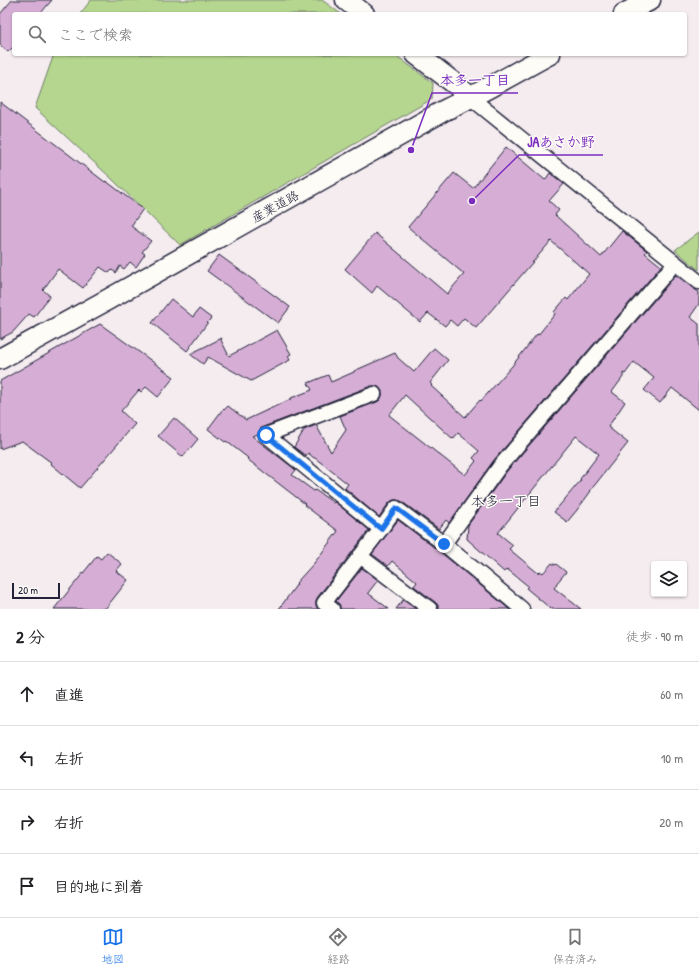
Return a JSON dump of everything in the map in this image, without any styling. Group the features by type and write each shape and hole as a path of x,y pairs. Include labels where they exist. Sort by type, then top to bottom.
{"street":[{"path":"346,0 361,12"},
{"path":"628,12 650,0"},
{"path":"419,56 699,282"},
{"name":"産業道路","path":"0,359 438,114 471,98 546,56"},
{"path":"444,544 500,466 675,263"},
{"path":"374,394 266,435 381,529"},
{"path":"332,609 324,603 396,508 444,544 522,609"},
{"path":"360,556 430,609"}],"green space":[{"path":"91,0 322,0 338,12 82,12"},
{"path":"53,56 397,56 433,83 432,99 180,245 111,178 35,108"},
{"path":"699,232 699,270 675,250"}],"building":[{"path":"12,0 52,0 42,12 12,12 12,48 8,52 0,45 0,14"},
{"path":"0,102 143,209 131,226 151,241 142,252 145,254 136,267 130,262 124,269 120,266 116,273 112,270 109,273 100,267 83,288 58,269 43,290 50,296 34,317 29,314 13,332 0,339"},
{"path":"506,147 545,180 550,173 564,184 549,201 559,210 555,215 601,257 622,231 647,251 645,253 661,266 494,460 449,523 446,520 439,529 401,501 397,500 393,500 389,503 379,517 345,488 348,484 308,453 306,456 294,447 304,430 316,425 331,452 346,430 340,416 380,400 382,391 379,387 371,386 263,427 260,429 258,434 252,436 296,470 292,475 314,491 315,490 334,503 335,502 369,530 317,598 316,606 318,609 279,609 297,584 296,583 315,562 338,531 247,459 248,458 208,429 223,409 224,410 228,406 246,420 291,398 312,390 308,383 328,375 331,382 395,353 398,358 414,372 434,348 448,360 430,383 432,385 431,386 465,417 512,366 555,314 554,312 566,298 568,300 589,274 551,241 476,328 464,318 457,326 450,320 445,326 428,313 420,322 377,286 372,293 345,269 375,233 447,294 464,274 408,227 454,173 473,188","holes":["405,395 453,439 458,433 479,451 473,458 476,461 465,475 389,415"]},
{"path":"219,255 290,307 278,323 207,271"},
{"path":"676,275 699,292 699,304 690,317 699,324 699,410 672,388 660,403 644,390 654,378 634,362 625,374 623,373 623,377 612,392 625,402 608,427 628,443 577,510 567,522 554,512 581,480 580,479 599,454 576,436 498,533 513,545 509,549 538,573 540,571 543,573 552,563 555,565 556,564 566,572 554,588 581,609 551,609 526,588 528,586 507,569 504,572 467,539 468,525 507,471"},
{"path":"171,299 193,317 199,309 211,318 187,351 152,323"},
{"path":"100,324 174,377 158,397 146,387 141,392 139,390 121,411 135,424 80,488 51,464 52,463 22,441 0,449 0,381"},
{"path":"277,330 291,354 288,356 290,360 251,381 208,357 203,364 190,354 222,338 221,340 229,356"},
{"path":"174,418 198,439 183,457 158,436"},
{"path":"398,520 439,551 509,609 438,609 438,605 435,602 414,586 417,582 392,561 388,566 372,554"},
{"path":"107,552 122,564 116,571 128,580 105,609 54,609 97,556 101,559"},
{"path":"362,568 378,580 368,593 389,609 340,609 340,605 336,601"},
{"path":"403,600 416,609 396,609"}],"place":[{"name":"本多一丁目","path":"411,150"},
{"name":"JAあさか野","path":"472,201"}],"district":[{"name":"本多一丁目","path":"506,501"}],"route":[{"path":"266,435 381,529 396,508 444,544"}]}
